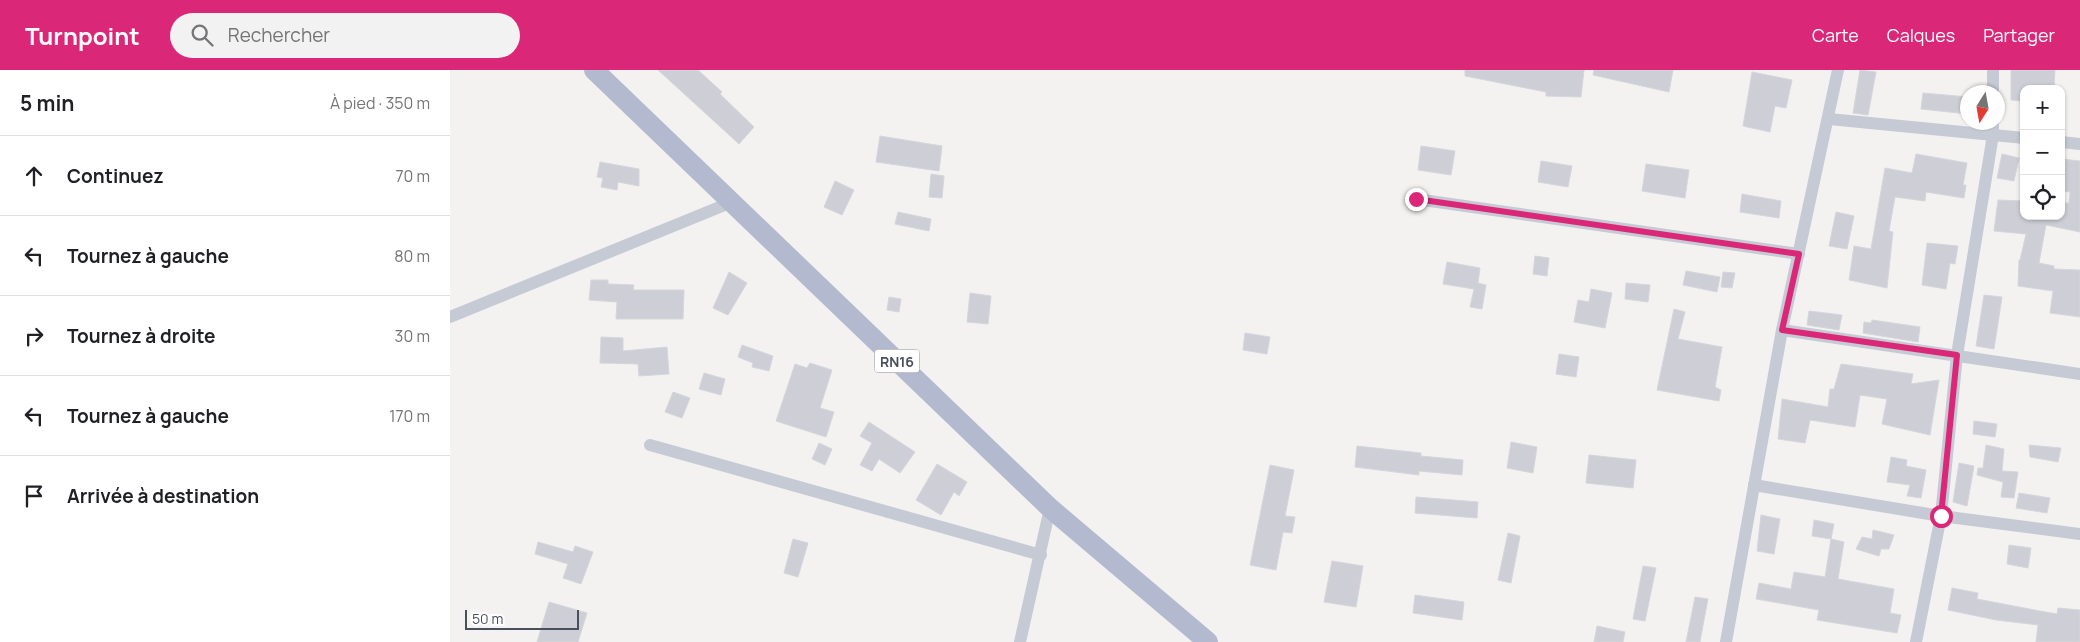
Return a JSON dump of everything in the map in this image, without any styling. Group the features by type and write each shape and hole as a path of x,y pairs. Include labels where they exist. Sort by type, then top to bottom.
{"main road":[{"name":"RN16","path":"594,70 1050,508 1208,642"}],"street":[{"path":"1726,642 1782,330 1829,119 1838,70"},
{"path":"1993,70 1993,85"},
{"path":"1829,119 1960,127"},
{"path":"1916,642 1941,516 1957,355 1993,130"},
{"path":"1996,130 2020,137"},
{"path":"2065,142 2080,144"},
{"path":"1416,199 1799,254"},
{"path":"450,317 732,202"},
{"path":"1782,330 2080,374"},
{"path":"650,445 1041,555"},
{"path":"1754,485 1941,516 2080,534"},
{"path":"1020,642 1050,508"}],"building":[{"path":"658,70 698,70 722,92 720,94 754,127 739,144"},
{"path":"1465,70 1584,70 1581,97 1546,96 1546,92 1465,76"},
{"path":"1594,70 1673,70 1669,92 1593,75"},
{"path":"1860,70 1876,72 1868,115 1853,113"},
{"path":"2011,70 2055,70 2054,85 2020,85 2020,101 2011,100"},
{"path":"1752,72 1792,80 1786,108 1775,106 1770,132 1743,126"},
{"path":"1923,93 1960,96 1960,113 1921,109"},
{"path":"880,136 942,146 939,171 876,162"},
{"path":"1421,146 1455,151 1451,175 1418,170"},
{"path":"1916,154 1967,163 1963,185 1966,185 1964,198 1926,192 1925,201 1895,197 1889,231 1893,232 1887,288 1849,280 1854,246 1871,249 1885,168 1912,173"},
{"path":"2002,154 2019,158 2014,181 1997,178"},
{"path":"2065,159 2080,161 2080,232 2046,225 2039,263 2054,266 2054,269 2080,270 2080,317 2050,313 2053,291 2018,286 2019,260 2026,234 1994,231 1998,200 2020,201 2020,220 2065,220 2065,203 2069,203 2070,192 2065,191"},
{"path":"1541,161 1572,166 1568,187 1538,182"},
{"path":"600,162 639,169 639,186 618,182 617,190 601,187 603,178 597,177"},
{"path":"1646,164 1689,170 1685,198 1642,191"},
{"path":"931,174 944,176 942,198 929,197"},
{"path":"835,181 854,190 842,215 824,207"},
{"path":"1742,194 1781,201 1779,218 1740,212"},
{"path":"898,212 931,219 929,231 895,224"},
{"path":"1836,212 1854,216 1847,249 1829,246"},
{"path":"1927,243 1958,246 1955,264 1950,263 1946,289 1922,285"},
{"path":"1535,256 1549,258 1547,276 1533,274"},
{"path":"1447,262 1480,268 1478,283 1486,285 1482,309 1470,307 1474,289 1443,284"},
{"path":"1686,271 1720,277 1717,292 1683,285"},
{"path":"729,272 747,283 728,315 713,308"},
{"path":"1723,272 1735,273 1732,288 1721,287"},
{"path":"591,280 608,280 608,284 634,285 633,290 684,290 683,319 616,319 617,302 589,300"},
{"path":"1626,283 1650,285 1648,302 1625,299"},
{"path":"1591,289 1612,293 1605,328 1574,322 1578,300 1589,302"},
{"path":"970,293 991,296 988,324 967,322"},
{"path":"1984,295 2002,297 1994,349 1976,346"},
{"path":"889,297 901,299 899,312 887,310"},
{"path":"1674,309 1685,312 1678,339 1722,347 1715,387 1721,390 1719,401 1657,390"},
{"path":"1809,311 1842,315 1839,330 1807,325"},
{"path":"1872,320 1920,327 1918,342 1863,333 1864,322 1871,323"},
{"path":"1245,333 1270,337 1267,354 1243,350"},
{"path":"601,337 623,338 623,351 667,347 669,374 639,376 638,364 600,363"},
{"path":"742,345 773,356 769,371 752,367 753,363 738,357"},
{"path":"1559,354 1579,357 1576,377 1556,374"},
{"path":"810,363 832,370 820,408 834,412 826,437 776,421 795,364 807,368"},
{"path":"1841,364 1913,374 1911,384 1939,380 1930,435 1882,424 1887,399 1860,395 1855,427 1810,420 1805,443 1778,439 1782,399 1828,407 1830,389 1834,389"},
{"path":"704,373 725,379 721,395 699,389"},
{"path":"673,392 690,398 682,418 665,412"},
{"path":"1974,421 1997,424 1995,437 1973,434"},
{"path":"869,422 915,452 900,473 879,459 872,471 860,465 872,443 860,436"},
{"path":"1511,442 1537,447 1533,473 1507,468"},
{"path":"819,443 832,449 825,465 812,459"},
{"path":"1986,445 2004,449 2002,471 2018,472 2014,498 2001,497 2003,482 1977,475 1978,468 1983,468"},
{"path":"2029,445 2061,448 2058,462 2030,457"},
{"path":"1357,446 1421,453 1421,456 1463,460 1462,475 1419,471 1419,475 1355,467"},
{"path":"1589,455 1636,460 1633,488 1586,483"},
{"path":"1891,457 1907,460 1906,466 1926,470 1921,498 1907,496 1910,485 1887,482"},
{"path":"1959,463 1974,466 1967,506 1953,502"},
{"path":"937,464 967,482 959,496 954,492 941,515 916,500"},
{"path":"1270,465 1294,470 1285,516 1295,517 1292,533 1283,532 1276,570 1250,565"},
{"path":"2019,493 2050,498 2047,513 2016,508"},
{"path":"1416,497 1478,502 1477,518 1415,513"},
{"path":"1761,515 1780,519 1774,554 1757,551"},
{"path":"1814,520 1834,524 1831,539 1812,536"},
{"path":"1873,530 1894,535 1889,549 1881,549 1879,556 1856,549 1862,537 1872,539"},
{"path":"1508,533 1520,536 1511,583 1498,580"},
{"path":"793,539 808,543 798,577 784,573"},
{"path":"1831,539 1844,542 1838,579 1894,589 1890,613 1901,615 1897,633 1817,620 1819,610 1756,599 1759,583 1791,589 1794,572 1825,577"},
{"path":"538,542 573,552 575,546 593,552 581,584 563,578 568,564 535,554"},
{"path":"2009,545 2031,548 2028,568 2007,564"},
{"path":"1332,561 1363,566 1356,607 1324,602"},
{"path":"1643,566 1656,568 1645,621 1633,619"},
{"path":"1952,588 1978,593 1977,599 2057,614 2058,608 2080,610 2080,642 2036,642 2038,625 1996,620 1948,610"},
{"path":"1415,595 1464,602 1462,620 1413,613"},
{"path":"1695,597 1708,599 1700,642 1686,642"},
{"path":"549,602 587,613 578,642 537,642"},
{"path":"1597,626 1625,632 1623,642 1594,642"}],"route":[{"path":"1416,199 1799,254 1782,330 1957,355 1941,516"}]}
